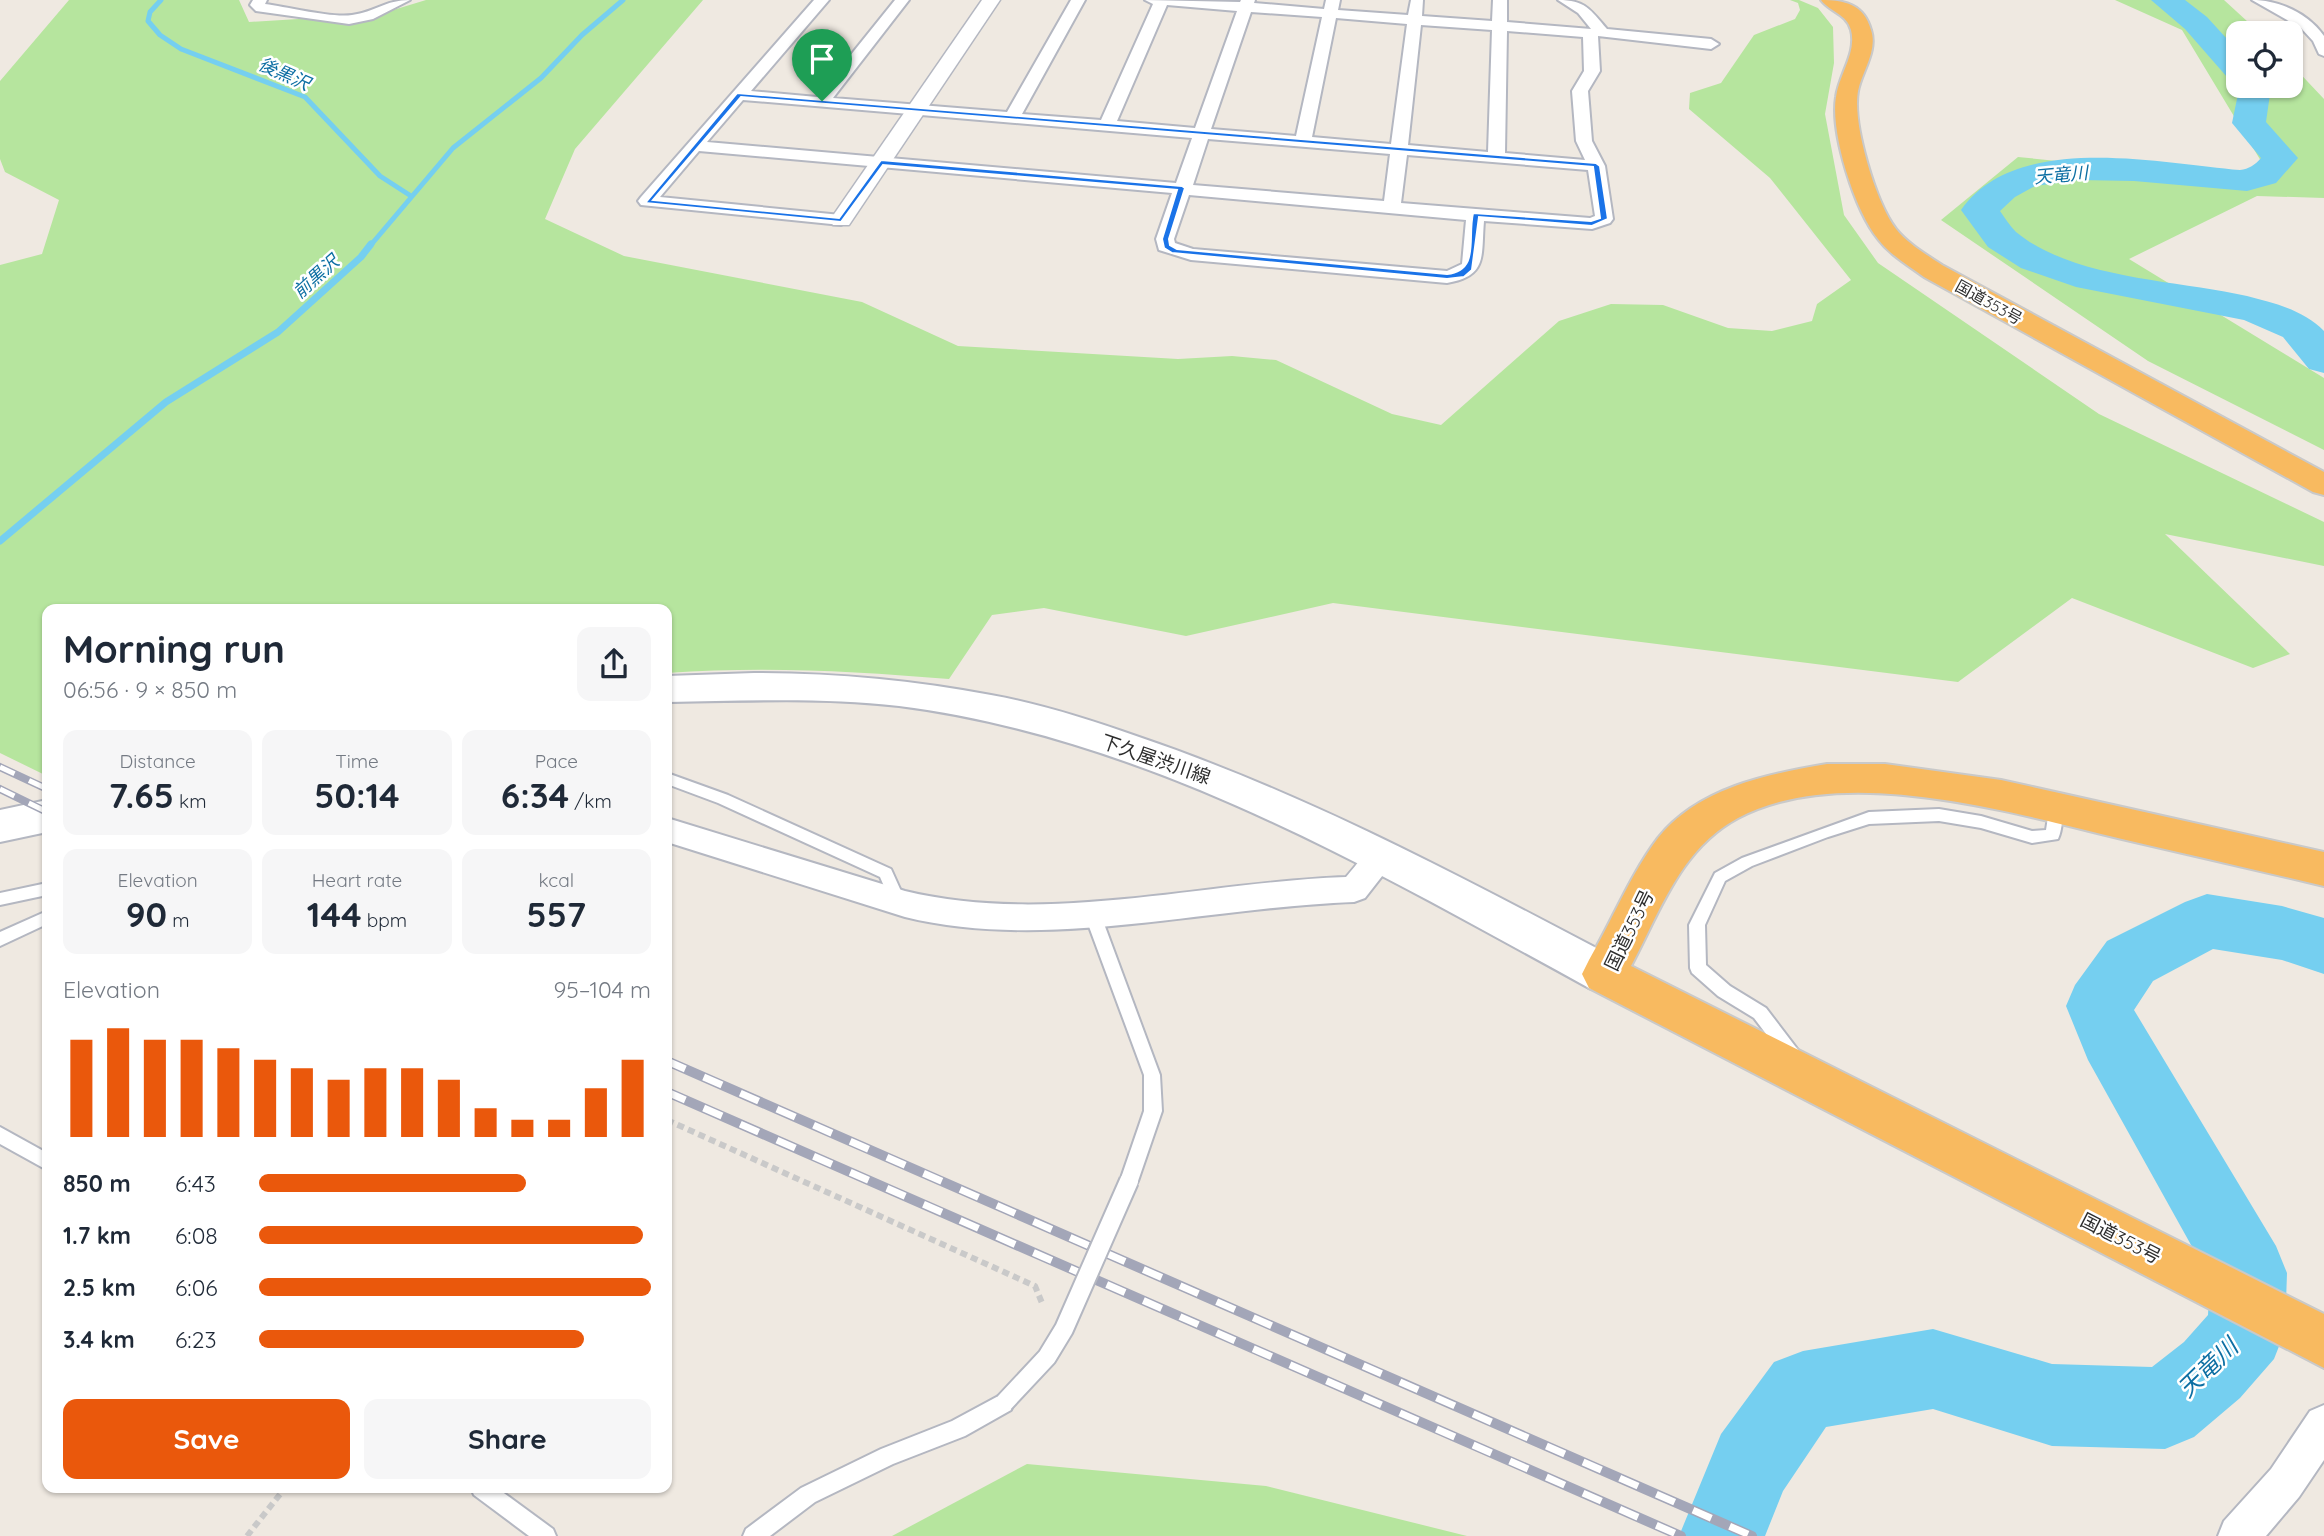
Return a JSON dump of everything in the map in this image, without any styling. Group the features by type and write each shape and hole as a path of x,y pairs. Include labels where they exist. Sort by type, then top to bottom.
{"highway":[{"name":"国道353号","path":"1831,0 1851,14 1862,30 1861,51 1845,100 1862,174 1884,230 1896,242 1933,271 2324,485"},
{"name":"国道353号","path":"2310,1334 1604,974 1658,870 1681,841 1711,816 1771,788 1803,781 1887,779 1926,782 2055,808 2324,869"}],"main road":[{"name":"下久屋渋川線","path":"672,689 758,685 900,694 1049,724 1128,747 1208,776 1382,857 1604,974"},
{"path":"0,826 42,817"}],"street":[{"path":"260,0 257,5 261,8 349,20 368,16 403,0"},
{"path":"822,0 647,201 841,220 990,0"},
{"path":"822,101 902,0"},
{"path":"1012,117 1078,0"},
{"path":"695,146 1476,215 1592,224 1604,219 1596,166 1584,141 1580,91 1592,71 1592,36 1577,30 1414,19 1332,6 1152,0"},
{"path":"1107,125 1162,0"},
{"path":"1392,207 1417,0"},
{"path":"1496,157 1500,0"},
{"path":"1564,0 1583,10 1602,33 1711,44"},
{"path":"2259,0 2308,25 2322,42 2324,51"},
{"path":"1247,3 1165,239 1167,246 1175,251 1447,277 1461,275 1471,264 1476,215"},
{"path":"1303,141 1332,6"},
{"path":"739,95 1596,166"},
{"path":"672,832 897,901 945,912 984,917 1092,913 1297,890 1354,889 1382,857"},
{"path":"2239,1536 2285,1483 2324,1425"}],"lane":[{"path":"672,780 723,799 886,873 897,901"},
{"path":"1811,1079 1760,1013 1724,991 1698,968 1697,925 1720,877 1747,862 1869,818 1939,815 1982,822 2032,837 2053,835 2055,808"},
{"path":"0,899 42,890"},
{"path":"753,1536 808,1494 888,1456 958,1429 1004,1403 1047,1357 1064,1329 1129,1181 1153,1111 1152,1075 1092,913"},
{"path":"0,939 42,920"},
{"path":"0,1135 42,1159"},
{"path":"488,1493 546,1536"}],"path":[{"path":"672,1122 1035,1286 1042,1303"},
{"path":"247,1536 281,1493"}],"green space":[{"path":"69,0 239,0 249,22 380,14 426,0 703,0 575,149 545,219 624,256 862,302 958,346 1178,359 1232,356 1276,360 1392,414 1441,425 1559,321 1611,304 1663,305 1728,328 1772,331 1812,321 1817,304 1851,280 1770,178 1689,109 1690,93 1721,83 1754,35 1795,19 1800,10 1798,3 1790,0 1799,0 1818,8 1833,27 1834,63 1825,114 1844,215 1878,263 2099,414 2324,522 2324,566 2165,534 2290,654 2253,668 2072,598 1958,682 1333,603 1186,636 1044,608 992,615 949,679 808,670 672,673 672,604 42,604 42,774 0,753 0,265 42,254 59,200 5,172 0,159 0,81"},
{"path":"2115,0 2224,0 2247,21 2226,21 2226,98 2303,98 2303,77 2324,99 2324,198 2257,196 2129,259 2324,378 2324,450 2148,361 1941,220 2018,157 2187,174 2270,176 2182,30"},
{"path":"1027,1464 1266,1486 1467,1536 892,1536"}],"waterway":[{"name":"後黒沢","path":"161,0 150,12 148,21 160,35 181,49 305,97 380,176 411,196"},
{"name":"前黒沢","path":"370,246 453,148 541,78 582,35 623,0"},
{"name":"天竜川","path":"2166,0 2196,23 2226,57"},
{"name":"天竜川","path":"2253,98 2249,123 2280,158 2263,175 2240,181 2106,169 2053,171 2015,181 1996,194 1980,210 2001,239 2034,260 2076,275 2258,311 2292,325 2310,341 2324,360"},
{"name":"前黒沢","path":"0,541 166,402 278,332 361,257 371,244"},
{"name":"天竜川","path":"1722,1536 1751,1464 1803,1391 1933,1369 2052,1405 2165,1408 2212,1370 2246,1331 2249,1273 2112,1038 2099,1006 2130,961 2207,921 2282,933 2324,946"}],"railway":[{"path":"0,767 42,787"},
{"path":"0,789 42,810"},
{"path":"672,1063 1752,1536"},
{"path":"672,1094 1681,1536"}],"route":[{"path":"739,95 822,101 1596,166 1604,219 1592,224 1476,215 1471,264 1461,275 1447,277 1175,251 1167,246 1165,239 1182,188 881,163 841,220 647,201 739,95"}]}
